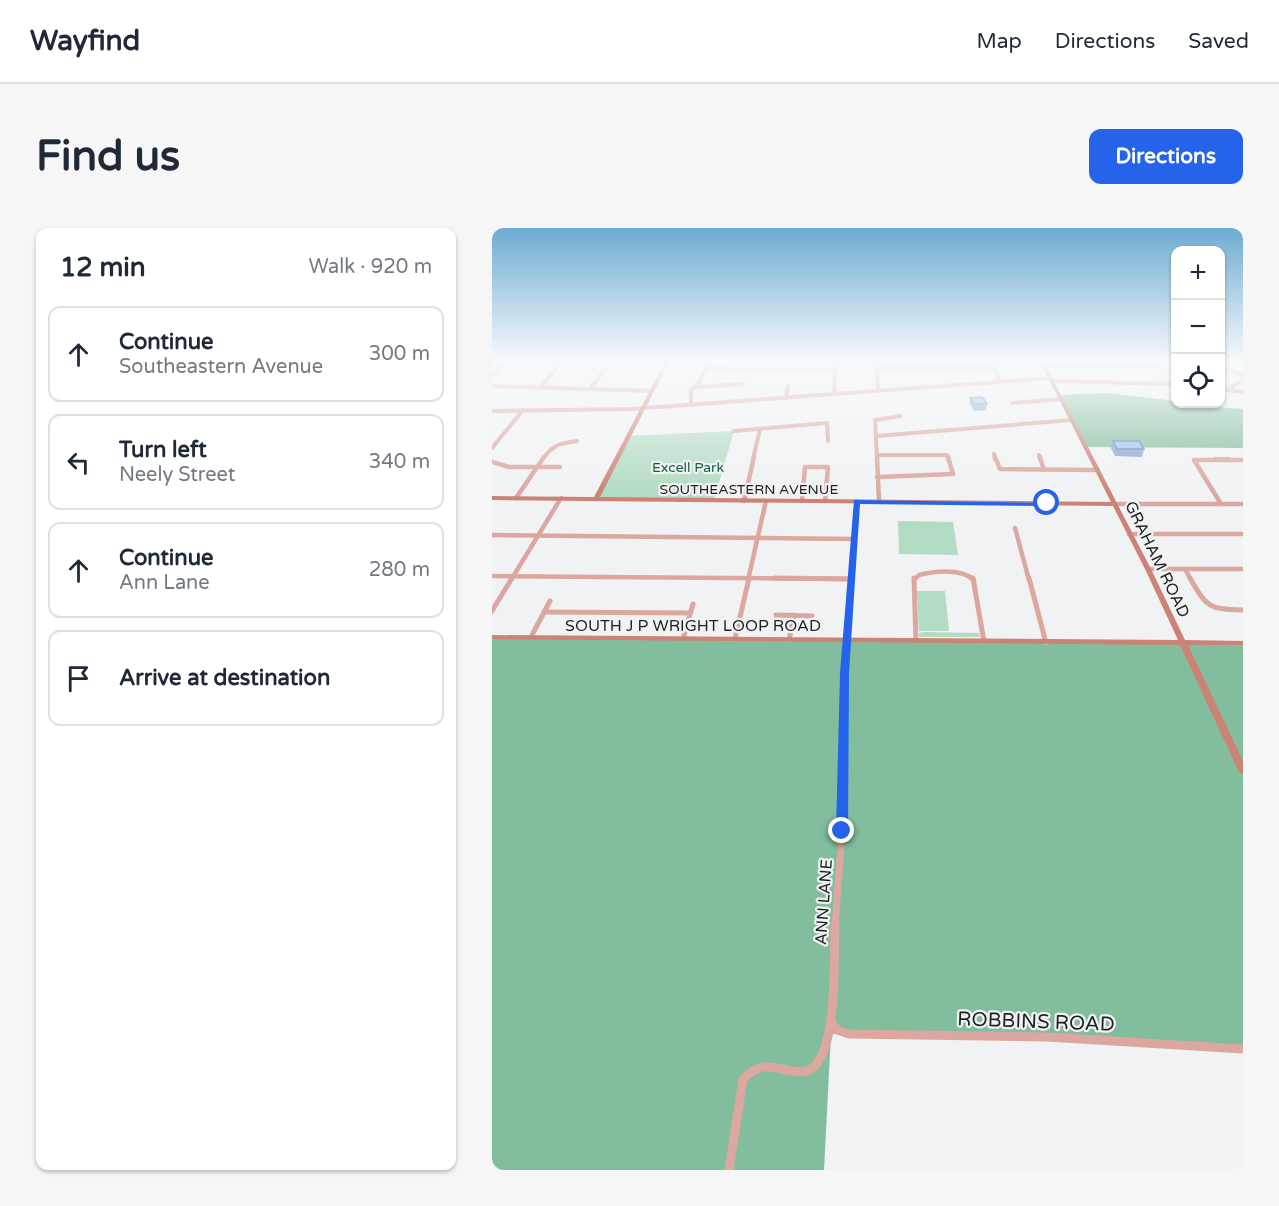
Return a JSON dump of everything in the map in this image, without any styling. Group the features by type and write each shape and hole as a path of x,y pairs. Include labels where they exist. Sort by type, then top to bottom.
{"main road":[{"name":"GRAHAM ROAD","path":"1065,406 1148,569 1243,770"},
{"path":"596,499 643,408"},
{"name":"SOUTHEASTERN AVENUE","path":"492,498 1114,504"},
{"name":"SOUTH J P WRIGHT LOOP ROAD","path":"492,637 1243,644"}],"street":[{"path":"492,411 676,406"},
{"path":"492,448 523,410"},
{"path":"879,502 875,420 901,416"},
{"path":"876,436 1072,420"},
{"path":"734,431 823,423 829,426 828,441"},
{"path":"744,501 760,429"},
{"path":"516,498 552,446 577,441"},
{"path":"994,454 997,467 1006,469 1098,470"},
{"path":"877,455 947,455 953,474 878,477"},
{"path":"1038,455 1044,470"},
{"path":"1221,504 1194,460 1224,458 1243,460"},
{"path":"492,462 509,467 560,467"},
{"path":"802,501 805,467 828,467 825,501"},
{"path":"492,610 561,498"},
{"path":"735,639 766,501"},
{"name":"ANN LANE","path":"729,1170 743,1079 748,1072 760,1065 801,1073 815,1069 823,1059 832,1022 832,965 842,831 848,640 856,501"},
{"path":"1114,504 1243,504"},
{"path":"1015,528 1046,643"},
{"path":"1129,534 1243,534"},
{"path":"492,535 854,538"},
{"path":"1148,569 1243,569"},
{"path":"1185,569 1204,603 1209,607 1243,610"},
{"path":"916,641 914,577 921,573 965,573 974,579 984,642"},
{"path":"492,576 851,579"},
{"path":"531,637 550,601"},
{"path":"683,639 693,604"},
{"path":"544,612 690,613"},
{"path":"776,615 812,616"},
{"path":"789,639 794,615"},
{"name":"ROBBINS ROAD","path":"832,1022 837,1030 849,1034 1047,1037 1243,1049"}],"green space":[{"path":"1065,406 1171,406 1171,408 1243,409 1243,448 1086,447"},
{"name":"Excell Park","path":"734,431 714,500 596,499 629,436"},
{"path":"898,521 953,522 958,555 899,554"},
{"path":"917,591 945,591 949,631 919,631"},
{"path":"919,633 979,633 980,637 919,637"},
{"path":"492,637 1243,644 1243,1049 901,1034 831,1034 824,1170 492,1170"}],"building":[{"path":"1113,441 1139,441 1144,449 1117,449"}],"route":[{"path":"842,831 845,673 856,501 1047,503"}]}
